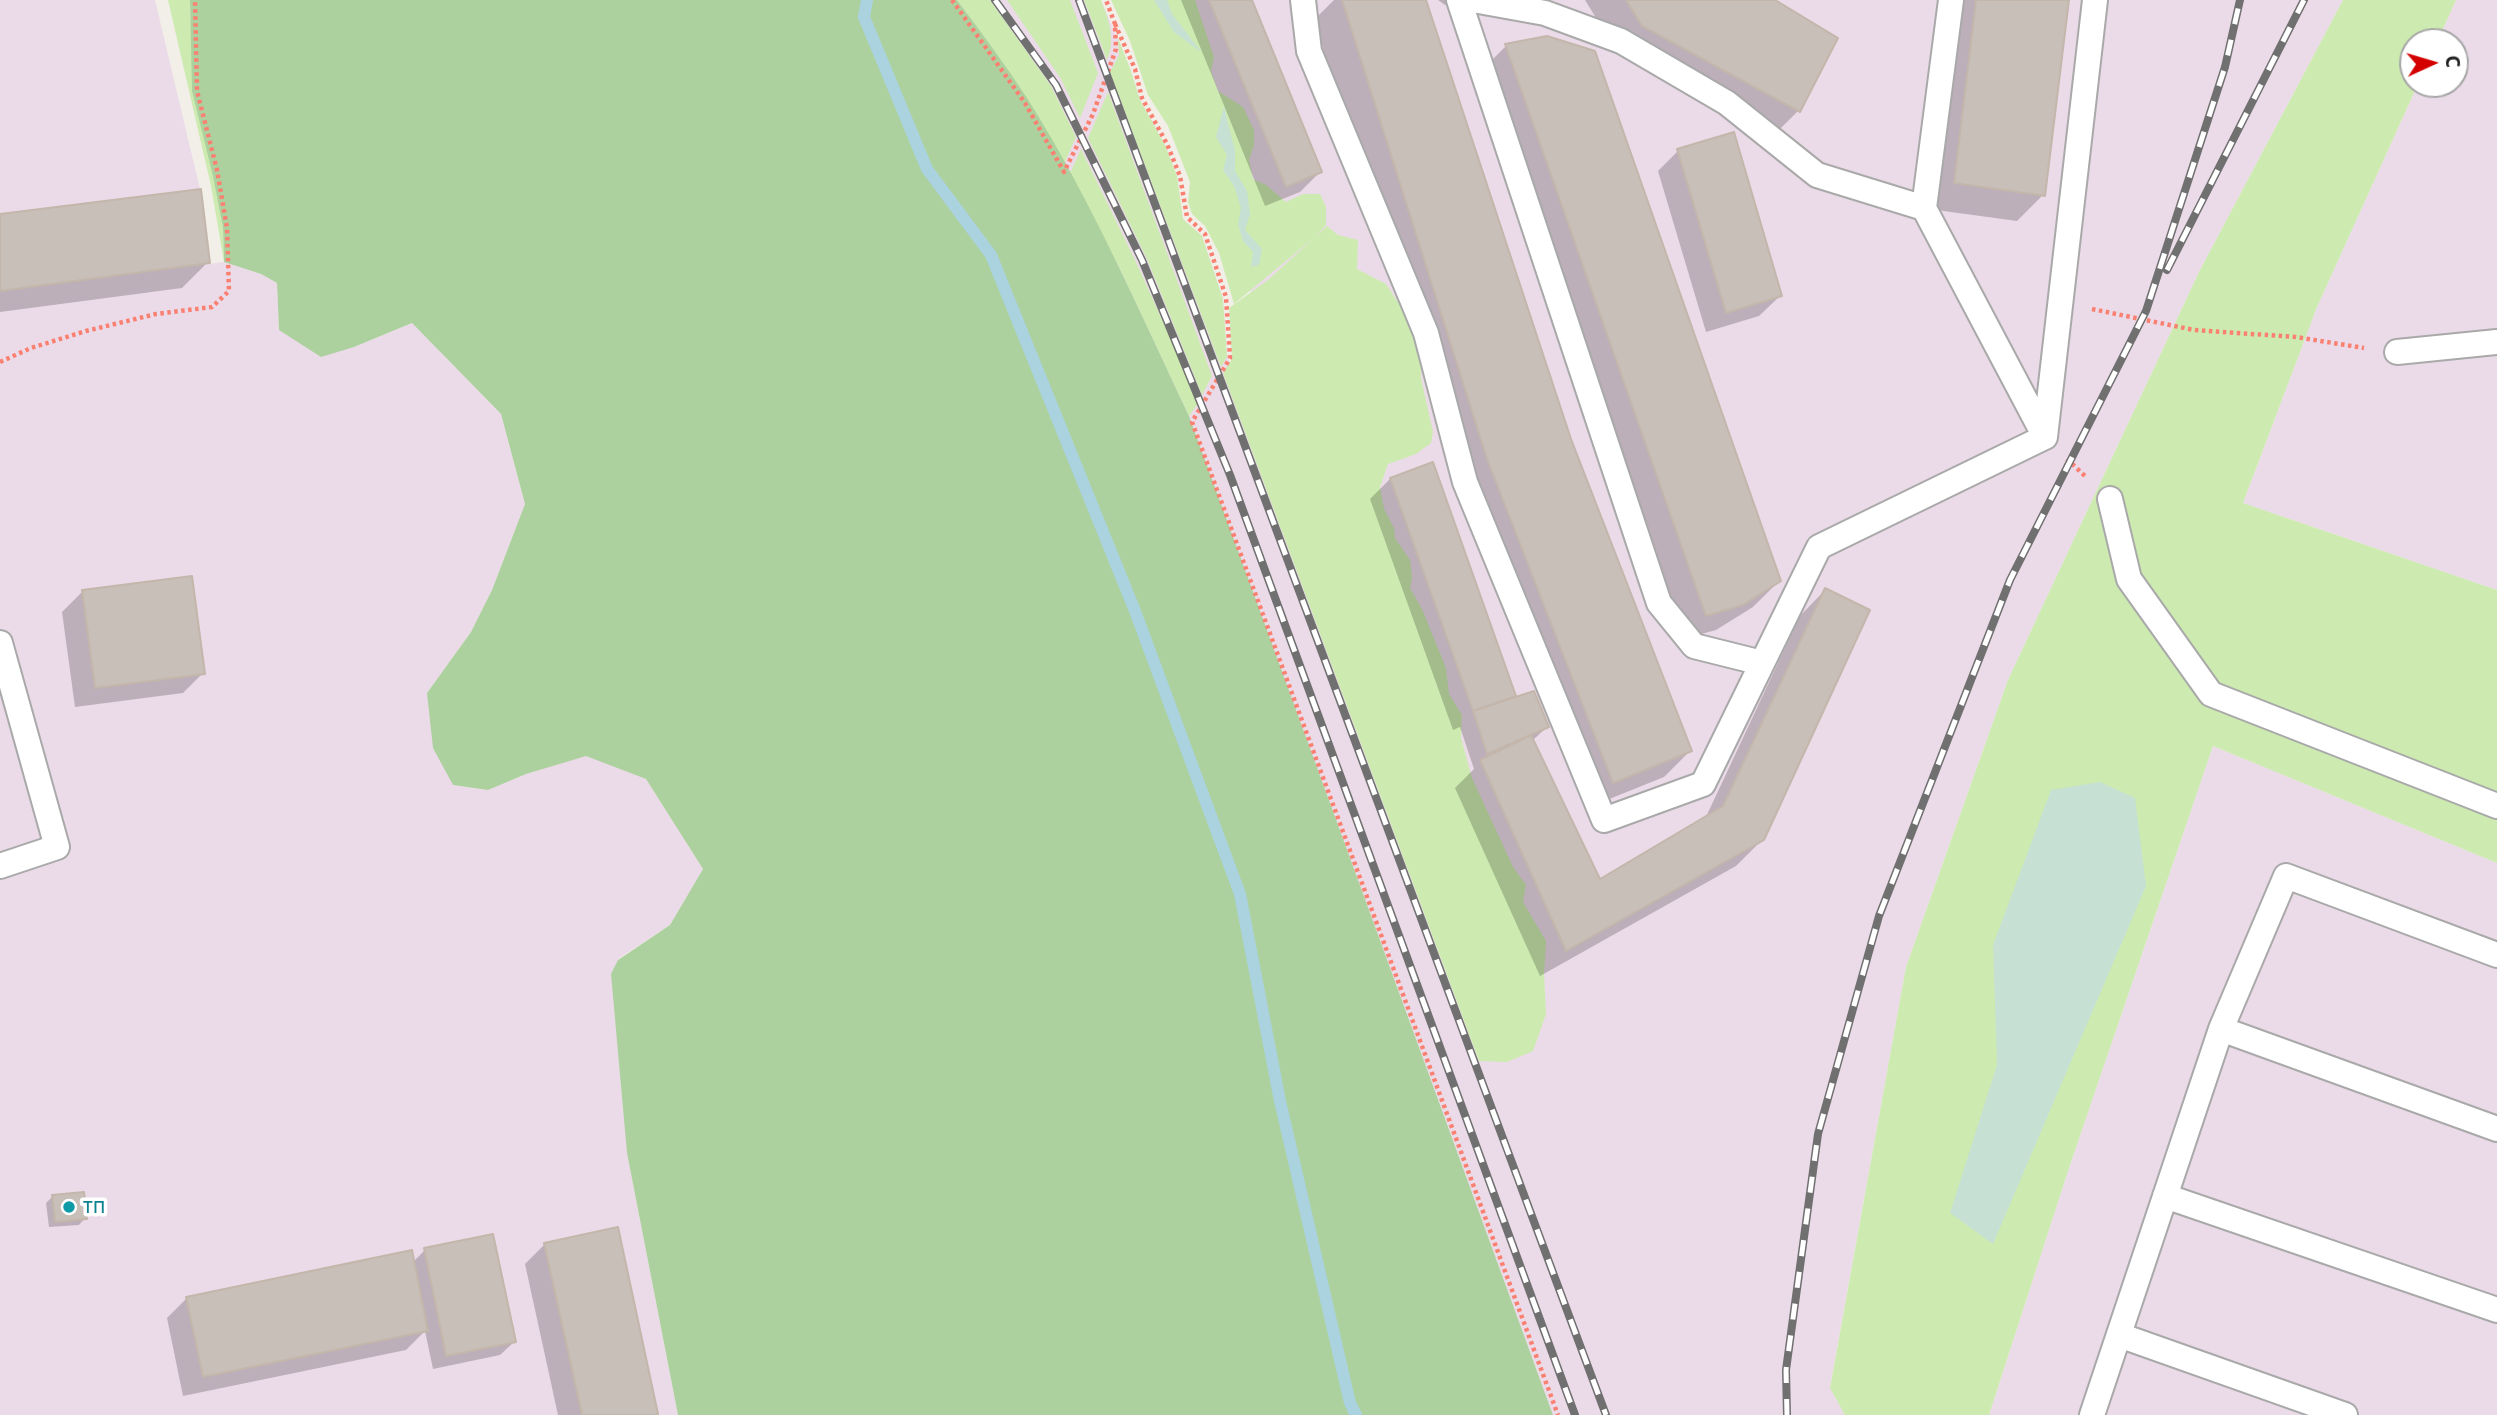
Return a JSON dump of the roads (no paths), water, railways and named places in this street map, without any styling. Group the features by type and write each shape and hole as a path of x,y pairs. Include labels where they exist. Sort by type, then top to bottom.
{"lane":[{"path":"1303,0 1309,51 1426,333 1465,482 1604,820 1703,784 1819,547 2045,437"},
{"path":"1459,0 1659,603 1694,646 1762,663"},
{"path":"1473,0 1545,13 1621,41 1727,103 1816,175 1924,208"},
{"path":"1951,0 1924,208 2045,437"},
{"path":"2045,437 2095,0"},
{"path":"2397,352 2497,342"},
{"path":"2110,499 2129,579 2211,694 2497,806"},
{"path":"0,643 57,847 0,866"},
{"path":"2092,1415 2221,1029 2287,876 2497,956"},
{"path":"2221,1029 2497,1129"},
{"path":"2165,1196 2497,1310"},
{"path":"2119,1335 2345,1415"}],"waterway":[{"path":"867,0 864,17 927,169 991,255 1135,611 1240,894 1280,1101 1350,1403 1356,1415"}],"railway":[{"path":"995,0 1056,85 1142,260 1230,475 1575,1415"},
{"path":"1079,0 1606,1415"},
{"path":"1787,1415 1786,1370 1818,1134 1879,916 2010,580 2146,311 2225,67 2240,0"},
{"path":"2167,270 2304,0"}],"place":[{"name":"тп","path":"69,1207"}]}
